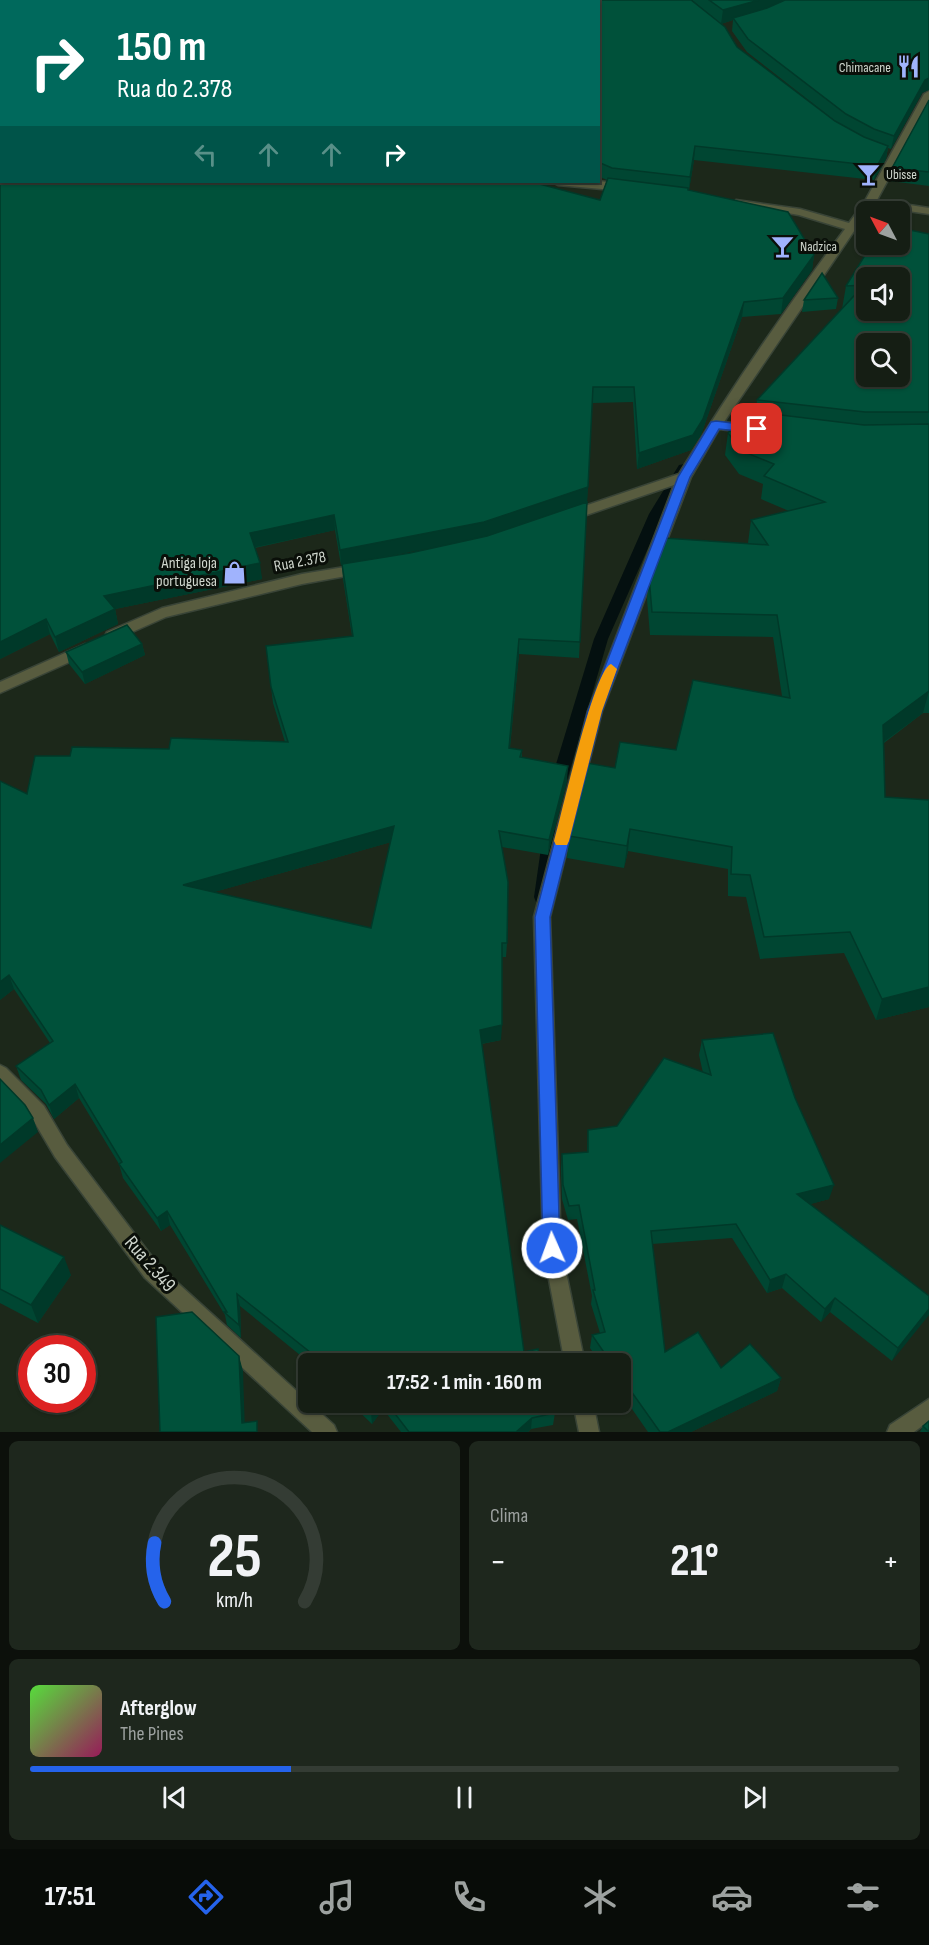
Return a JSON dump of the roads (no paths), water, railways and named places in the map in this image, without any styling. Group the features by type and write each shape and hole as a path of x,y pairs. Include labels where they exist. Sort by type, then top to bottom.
{"street":[{"path":"870,201 890,155 929,94"},
{"path":"569,183 632,189"},
{"path":"726,200 800,212 851,227"},
{"path":"910,208 929,211"},
{"path":"573,1353 552,1248 542,917 595,711 684,477 814,278 856,220"},
{"path":"716,425 771,431"},
{"path":"554,521 684,477"},
{"name":"Rua 2.378","path":"0,687 162,613 302,579 377,566"},
{"name":"Rua 2.349","path":"0,1073 38,1112 61,1151 152,1272 327,1432"},
{"path":"897,1432 929,1409"},
{"path":"585,1413 589,1432"}],"waterway":[{"path":"558,784 601,639 656,514 684,468"},
{"path":"542,897 551,834"}],"place":[{"name":"Chimacane","path":"909,67"},
{"name":"Ubisse","path":"868,174"},
{"name":"Nadzica","path":"782,246"},
{"name":"Antiga loja portuguesa","path":"235,572"}]}
